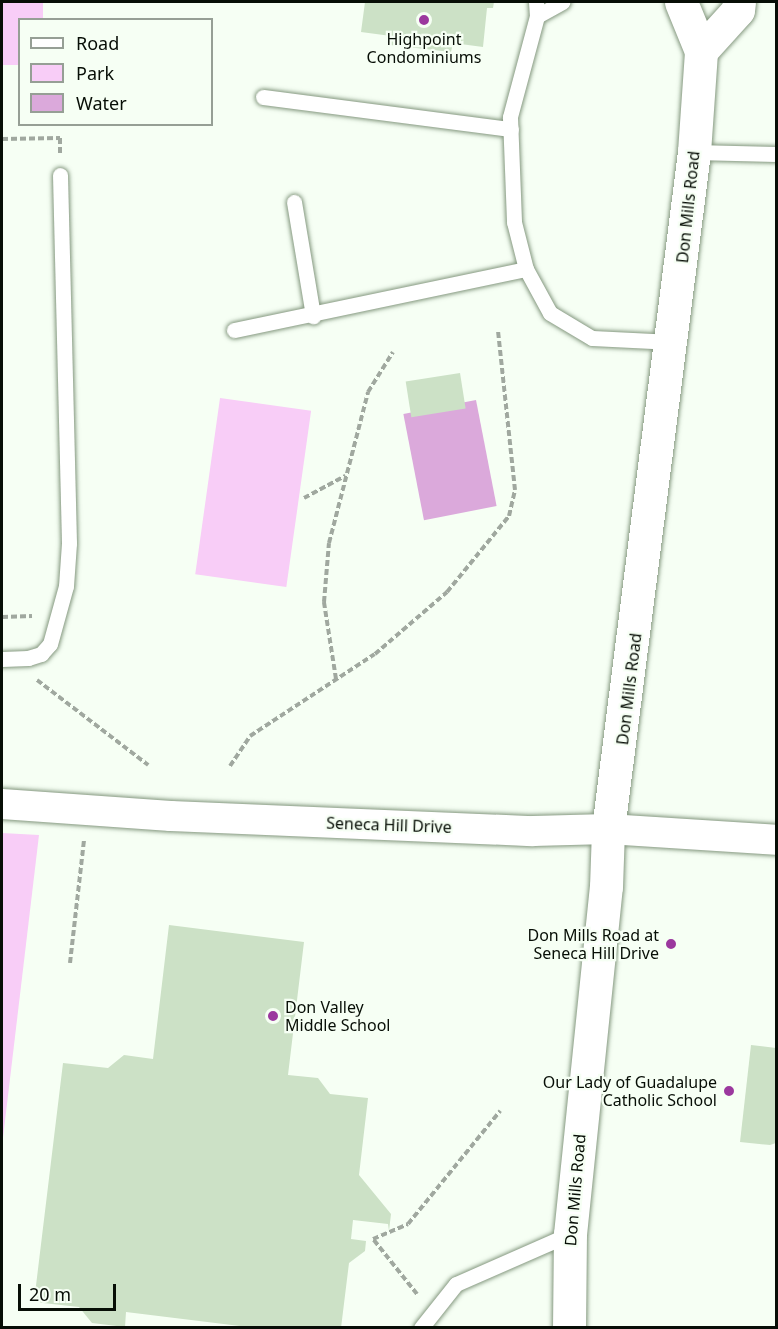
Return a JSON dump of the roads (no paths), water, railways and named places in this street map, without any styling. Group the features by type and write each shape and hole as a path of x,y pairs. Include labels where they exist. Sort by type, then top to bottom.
{"main road":[{"name":"Don Mills Road","path":"569,1328 570,1234 606,887 608,830 673,342 694,152 701,51 681,2"},
{"path":"701,51 738,10 739,2"}],"street":[{"name":"Seneca Hill Drive","path":"2,804 533,831 608,830 777,840"}],"lane":[{"path":"562,2 536,9 510,117 514,222 526,269 550,313 592,338 673,342"},
{"path":"263,98 511,129"},
{"path":"694,152 777,154"},
{"path":"6,659 41,654 50,644 66,586 69,543 60,175"},
{"path":"294,202 313,316"},
{"path":"234,330 313,316 526,269"},
{"path":"421,1328 456,1284 570,1234"}],"water":[{"path":"476,400 497,506 424,520 403,414"}],"place":[{"name":"Highpoint Condominiums","path":"424,20"},
{"name":"Don Mills Road at Seneca Hill Drive","path":"671,944"},
{"name":"Don Valley Middle School","path":"273,1016"},
{"name":"Our Lady of Guadalupe Catholic School","path":"729,1091"}]}
